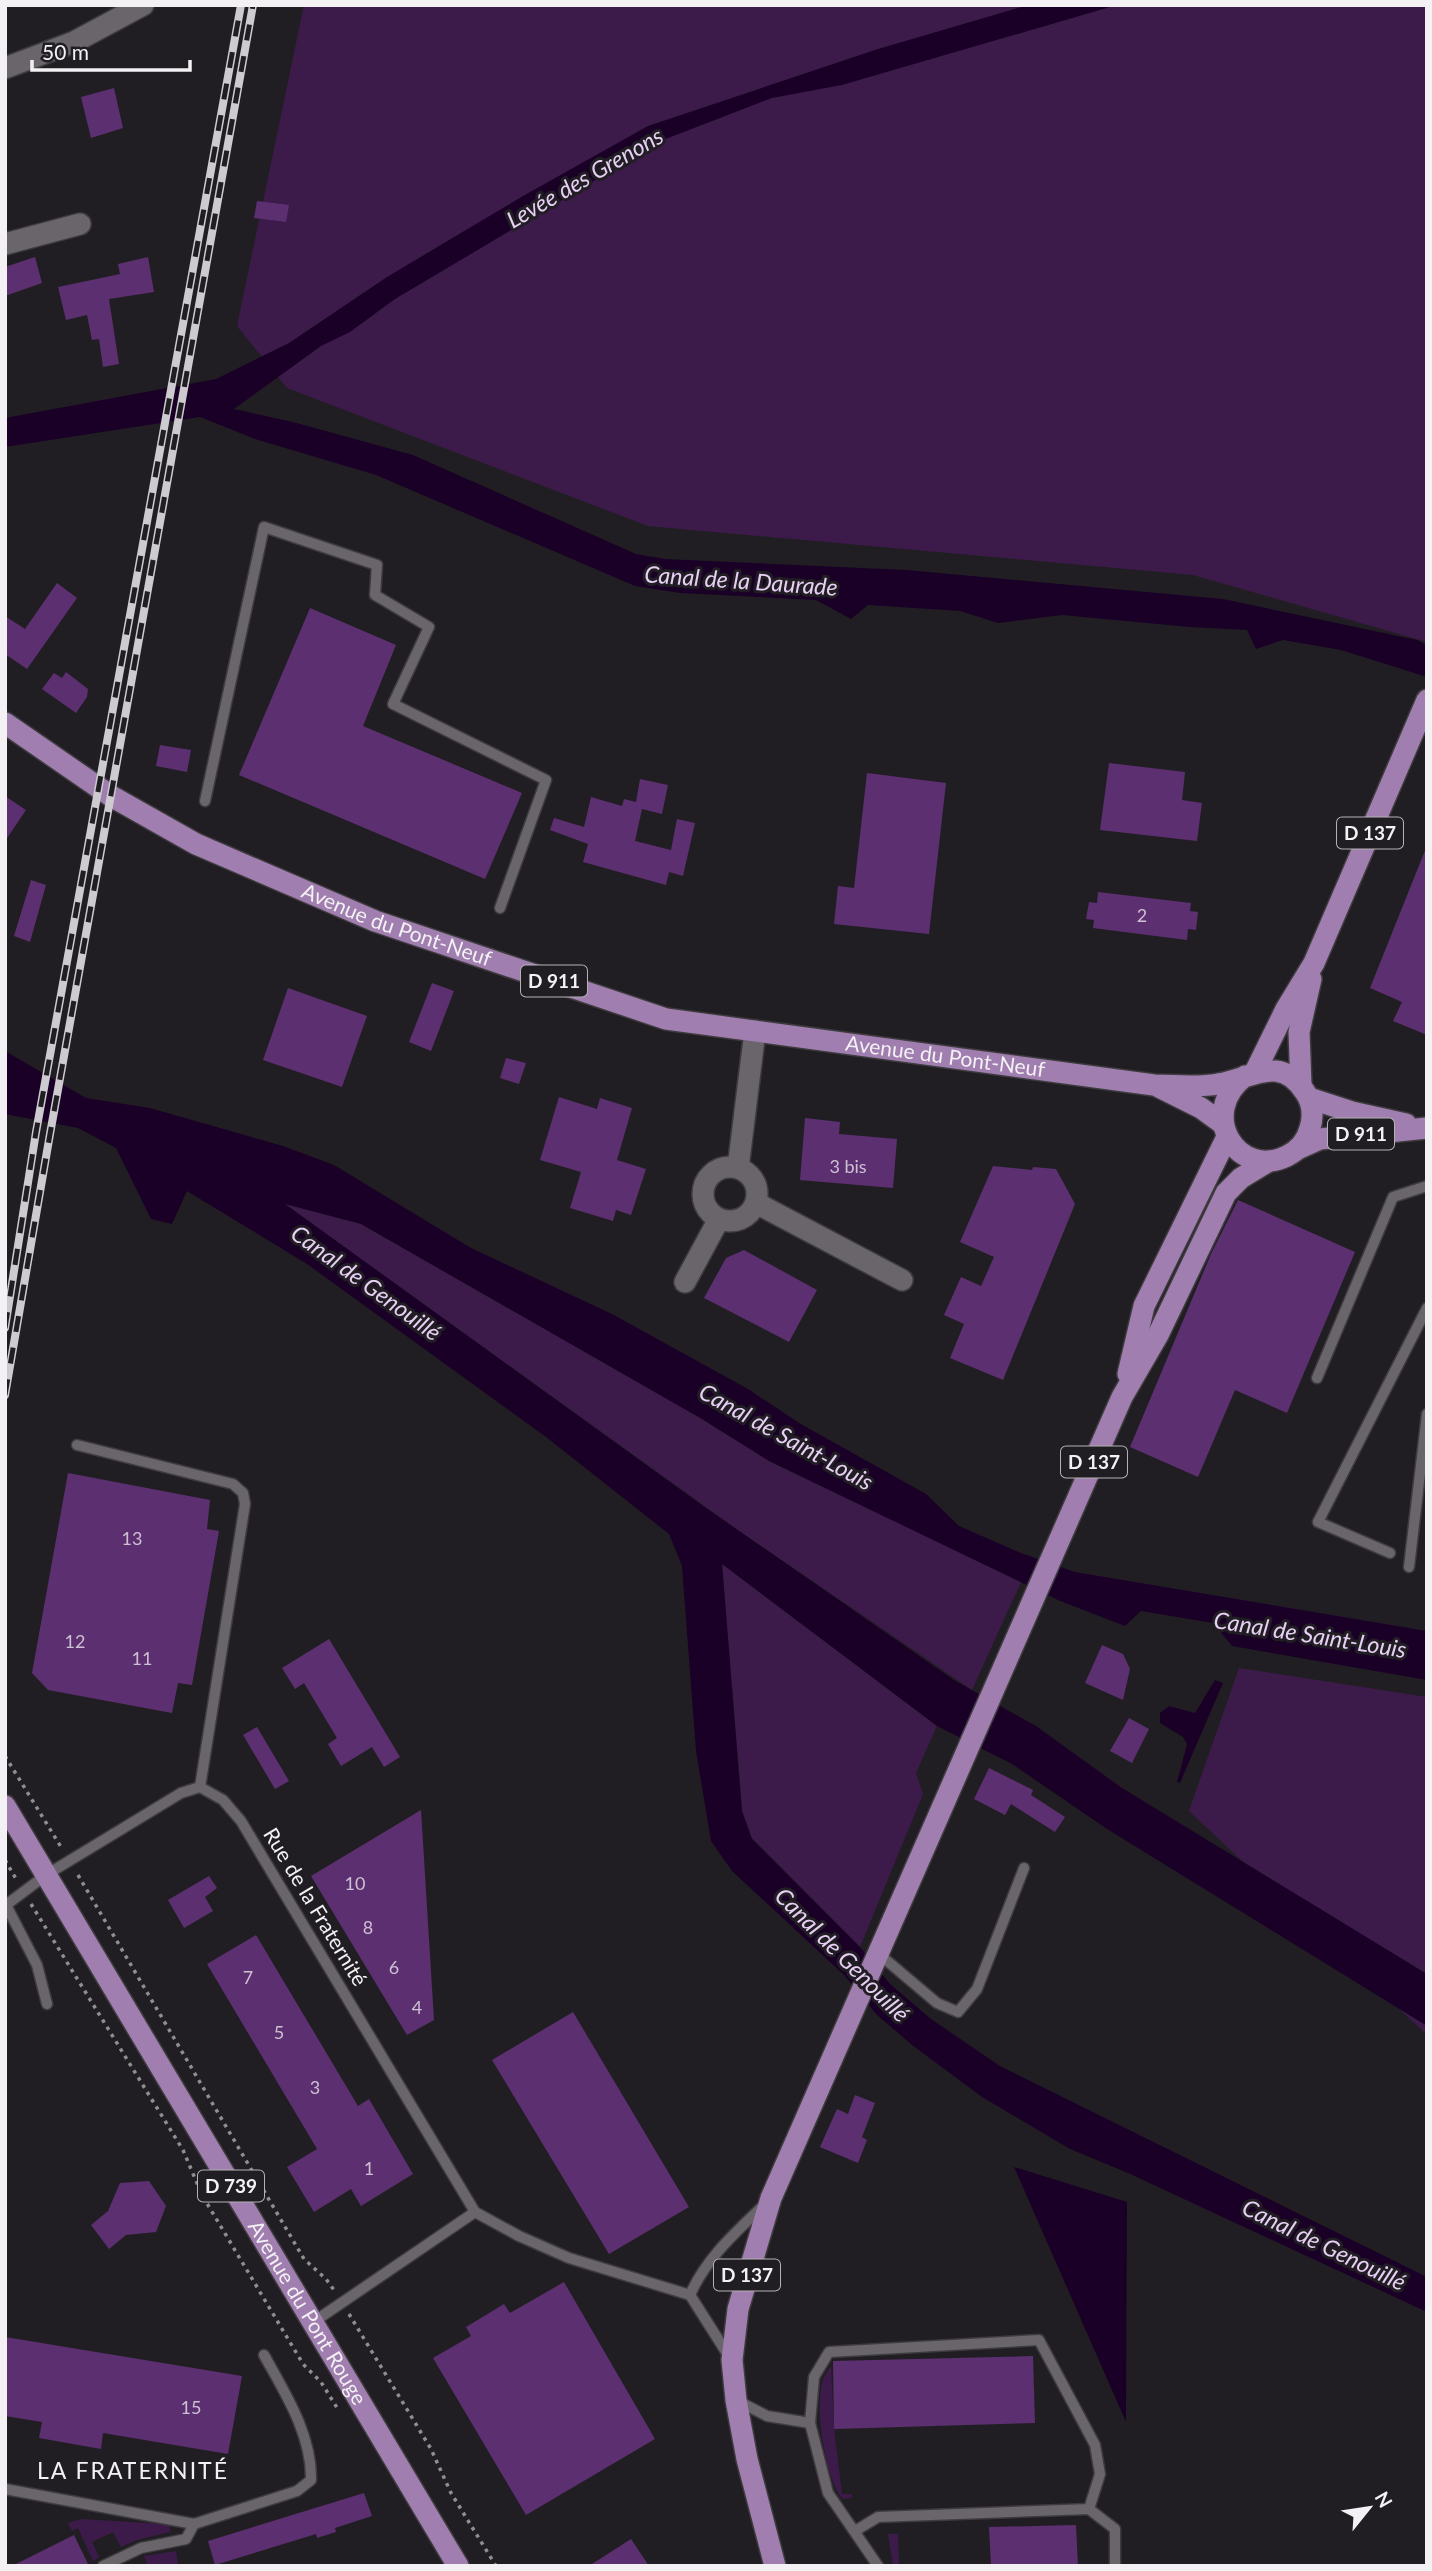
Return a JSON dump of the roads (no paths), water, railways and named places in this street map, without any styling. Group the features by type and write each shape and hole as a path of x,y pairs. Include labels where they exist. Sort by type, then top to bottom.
{"main road":[{"name":"D 137","path":"1250,1074 1314,963 1426,701"},
{"name":"Avenue du Pont-Neuf","path":"5,723 111,796 196,844 375,921 666,1019 1154,1085"},
{"name":"D 137","path":"1305,1091 1299,1032 1314,963"},
{"path":"1268,1070 1280,1072 1292,1077 1305,1091 1312,1111 1312,1124 1300,1147 1280,1159 1269,1161 1245,1155 1225,1130 1223,1110 1226,1096 1234,1084 1250,1074 1268,1070"},
{"name":"D 911","path":"1154,1085 1220,1084 1250,1074"},
{"name":"D 911","path":"1154,1085 1200,1108 1225,1130"},
{"name":"D 911","path":"1305,1091 1352,1112 1426,1128"},
{"name":"D 911","path":"1300,1147 1320,1139 1426,1128"},
{"name":"D 137","path":"1122,1396 1144,1306 1225,1130"},
{"name":"D 137","path":"775,2566 747,2459 732,2360 738,2309 771,2198 1122,1396 1158,1335 1226,1193 1241,1178 1269,1161"},
{"name":"Avenue du Pont Rouge","path":"5,1806 458,2566"}],"street":[{"path":"5,68 74,41 143,5"},
{"path":"5,244 80,224"},
{"path":"737,1168 755,1031"},
{"path":"737,1168 752,1178 758,1194 756,1203 745,1217 737,1221 719,1219 706,1207 703,1198 707,1181 720,1169 737,1168"},
{"path":"756,1203 902,1280"},
{"path":"685,1282 719,1219"}],"lane":[{"path":"205,801 264,527 377,565 375,596 429,627 393,704 546,780 500,908"},
{"path":"1317,1378 1393,1197 1427,1186"},
{"path":"1390,1553 1318,1521 1427,1308"},
{"path":"1409,1567 1427,1414"},
{"path":"47,2004 37,1965 6,1904 46,1875 181,1793 200,1787 245,1504 243,1493 233,1484 77,1445"},
{"name":"Rue de la Fraternité","path":"200,1787 223,1800 242,1821 475,2212"},
{"path":"877,1959 937,2003 958,2012 977,1989 1024,1868"},
{"path":"690,2295 712,2256 771,2198"},
{"path":"312,2323 475,2212 519,2236 569,2258 690,2295 732,2360"},
{"path":"878,2566 828,2493 810,2423 814,2377 829,2352 1039,2340 1095,2445 1100,2474 1089,2509"},
{"path":"5,2489 194,2524 297,2491 311,2480 311,2461 295,2413 264,2355"},
{"path":"736,2400 767,2416 810,2423"},
{"path":"855,2531 878,2517 1089,2509 1115,2529 1115,2566"},
{"path":"103,2566 141,2548 186,2539 194,2524"}],"water":[{"path":"1028,5 1117,5 842,85 772,98 663,140 395,299 350,332 321,346 234,409 413,455 636,554 665,559 907,570 1223,599 1417,640 1427,645 1427,677 1341,650 1283,640 1256,649 1247,630 1062,615 998,623 960,611 868,605 851,619 816,600 680,593 635,586 376,475 255,439 200,417 5,447 5,418 216,379 289,343 387,277 648,126 878,49"},
{"path":"5,1051 86,1098 150,1108 283,1146 334,1165 471,1248 612,1314 748,1389 799,1423 926,1494 959,1526 1021,1553 1075,1572 1427,1631 1427,1680 1232,1646 1213,1623 1141,1611 1125,1626 1060,1601 769,1461 702,1419 361,1224 285,1204 706,1508 954,1680 1036,1726 1122,1788 1427,1974 1427,2026 1107,1829 1012,1764 937,1726 722,1564 742,1811 752,1839 860,1947 890,1984 931,2019 1000,2066 1427,2277 1427,2312 1128,2173 1070,2149 982,2097 912,2045 876,2014 844,1975 732,1871 711,1841 696,1751 682,1566 669,1534 546,1437 307,1264 187,1191 172,1224 151,1219 116,1148 78,1128 5,1114"},
{"path":"1215,1680 1223,1683 1180,1783 1177,1782 1187,1744 1183,1737 1160,1723 1160,1713 1169,1706 1195,1713"},
{"path":"1014,2167 1127,2202 1126,2422"}],"railway":[{"path":"5,1328 36,1132 241,5"},
{"path":"5,1395 253,5"}],"district":[{"name":"LA FRATERNITÉ","path":"133,2471"}],"water label":[{"name":"Levée des Grenons","path":"585,178"},
{"name":"Canal de la Daurade","path":"741,581"},
{"name":"Canal de Genouillé","path":"366,1283"},
{"name":"Canal de Saint-Louis","path":"786,1437"},
{"name":"Canal de Saint-Louis","path":"1310,1635"},
{"name":"Canal de Genouillé","path":"842,1955"},
{"name":"Canal de Genouillé","path":"1324,2245"}]}
